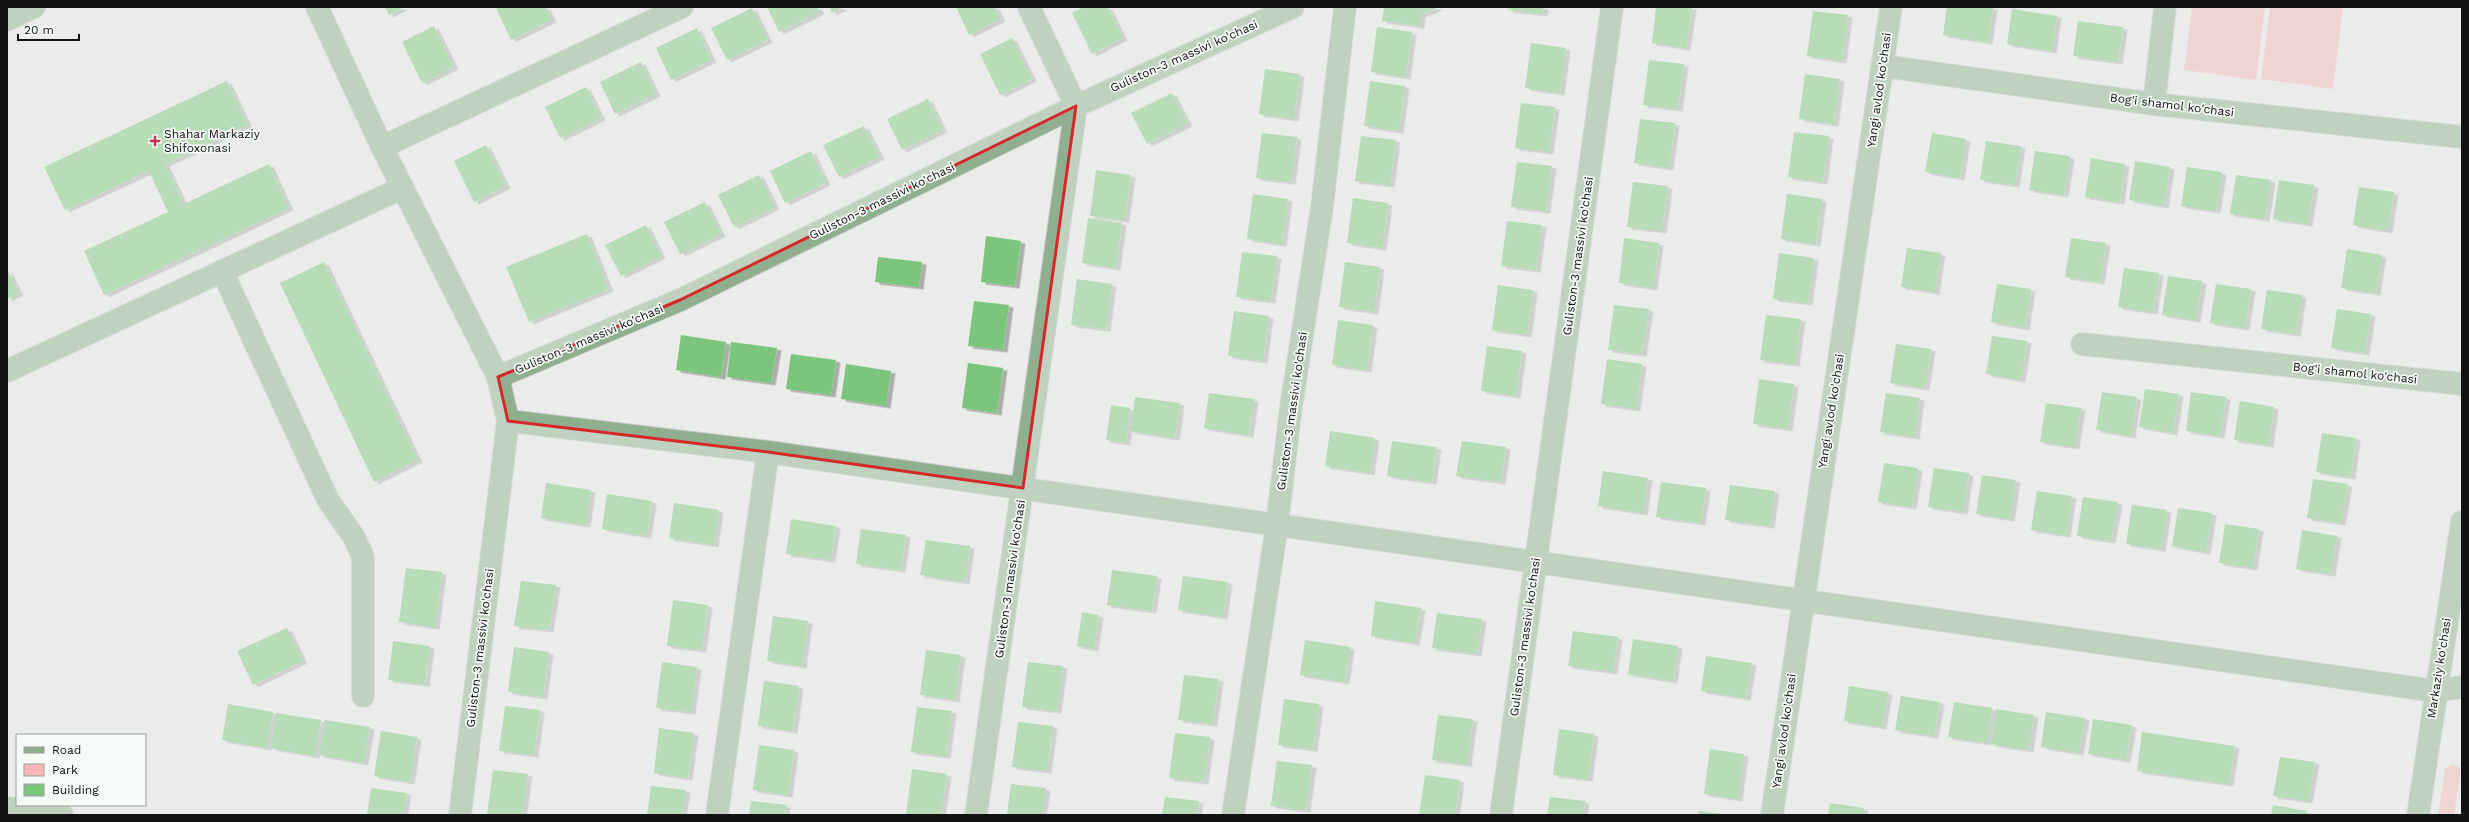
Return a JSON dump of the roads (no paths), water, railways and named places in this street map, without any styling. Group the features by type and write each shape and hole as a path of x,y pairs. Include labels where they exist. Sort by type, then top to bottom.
{"street":[{"path":"7,20 34,7"},
{"path":"317,7 402,188 498,377"},
{"path":"382,147 682,7"},
{"path":"1029,7 1076,106"},
{"name":"Guliston-3 massivi ko'chasi","path":"460,815 508,421 498,377 680,300 1076,106 1293,7"},
{"name":"Guliston-3 massivi ko'chasi","path":"1233,815 1277,525 1291,407 1322,207 1345,7"},
{"name":"Guliston-3 massivi ko'chasi","path":"1501,815 1612,7"},
{"name":"Yangi avlod ko'chasi","path":"1772,815 1802,602 1891,7"},
{"path":"2154,104 2166,7"},
{"name":"Bog'i shamol ko'chasi","path":"1883,66 2154,104 2462,137"},
{"name":"Guliston-3 massivi ko'chasi","path":"976,815 1076,106"},
{"path":"7,371 402,188"},
{"path":"222,271 328,500 354,537 363,558 363,696"},
{"name":"Bog'i shamol ko'chasi","path":"2082,344 2462,384"},
{"path":"508,421 768,452 2435,692 2462,687"},
{"path":"717,815 768,452"},
{"name":"Markaziy ko'chasi","path":"2418,815 2435,692 2462,522"},
{"path":"7,808 62,815"}],"place":[{"name":"Shahar Markaziy Shifoxonasi","path":"155,141"}]}
